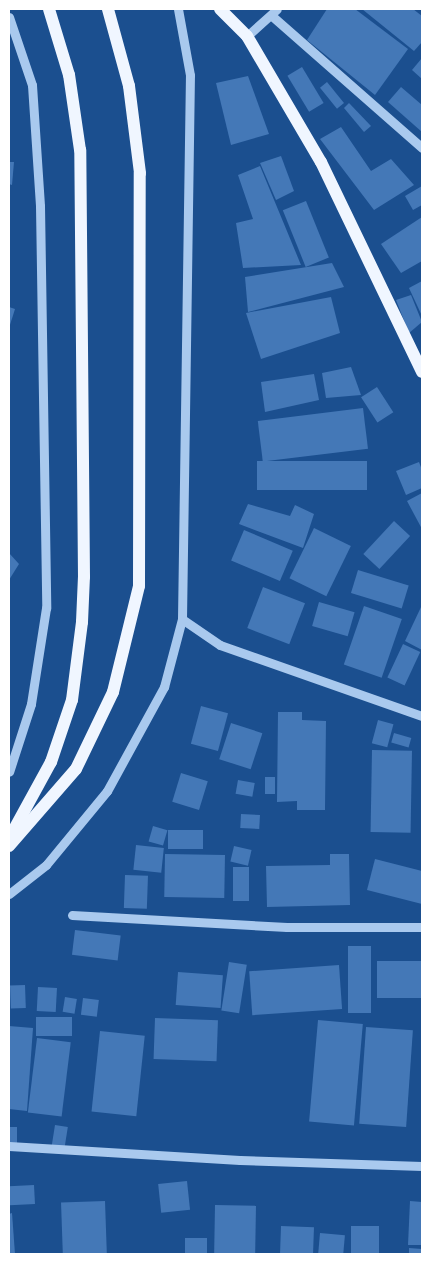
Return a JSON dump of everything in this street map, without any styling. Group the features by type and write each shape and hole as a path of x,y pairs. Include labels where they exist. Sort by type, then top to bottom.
{"main road":[{"path":"9,839 51,762 72,700 82,622 84,577 80,150 69,76 49,9"},
{"path":"9,846 76,769 113,692 138,586 140,173 129,86 108,9"},
{"path":"220,9 246,36 320,162 422,372"}],"street":[{"path":"9,894 46,865 107,791 164,687 182,619 190,75 178,9"},
{"path":"246,36 274,12 422,148"},
{"path":"9,17 32,85 40,206 46,608 31,704 9,772"},
{"path":"182,619 220,645 422,716"},
{"path":"72,915 287,927 422,928"},
{"path":"9,1146 240,1160 422,1166"}],"building":[{"path":"327,9 355,9 408,49 375,95 307,40"},
{"path":"362,9 413,9 422,16 422,42 414,51"},
{"path":"422,58 422,79 412,70"},
{"path":"302,67 324,103 309,112 287,76"},
{"path":"248,76 269,134 231,145 216,83"},
{"path":"327,82 344,103 337,109 320,88"},
{"path":"401,87 422,105 422,132 388,102"},
{"path":"349,103 371,126 364,132 344,108"},
{"path":"341,127 371,171 391,159 414,185 374,210 320,139"},
{"path":"281,156 294,191 276,200 260,163"},
{"path":"9,162 14,162 12,185 9,184"},
{"path":"260,166 301,265 243,268 236,223 253,219 238,175"},
{"path":"422,186 422,205 413,210 405,196"},
{"path":"306,201 329,258 306,267 283,210"},
{"path":"422,217 422,261 401,273 381,244"},
{"path":"332,263 344,287 248,312 245,277"},
{"path":"422,281 422,316 409,288"},
{"path":"411,295 422,322 409,333 396,300"},
{"path":"331,297 340,333 261,359 246,313"},
{"path":"9,307 15,309 9,328"},
{"path":"351,367 361,395 326,398 322,373"},
{"path":"314,374 319,400 265,412 261,382"},
{"path":"377,387 393,412 377,423 361,397"},
{"path":"363,408 368,449 263,462 258,421"},
{"path":"257,461 367,461 367,490 257,490"},
{"path":"419,462 422,470 422,488 406,495 396,471"},
{"path":"422,493 422,529 407,501"},
{"path":"248,504 290,516 295,505 314,514 303,548 239,524"},
{"path":"394,521 410,536 379,569 363,554"},
{"path":"314,528 351,546 326,596 289,578"},
{"path":"244,530 293,551 280,581 231,560"},
{"path":"9,553 19,564 9,580"},
{"path":"358,570 409,585 402,608 351,593"},
{"path":"263,587 305,603 289,644 247,628"},
{"path":"319,602 355,612 348,636 312,626"},
{"path":"422,605 422,650 405,641"},
{"path":"364,606 402,619 382,678 344,665"},
{"path":"403,644 420,652 405,686 387,678"},
{"path":"201,706 228,713 218,751 191,744"},
{"path":"278,712 302,712 302,720 326,721 325,810 297,810 297,801 277,802"},
{"path":"378,720 393,724 387,747 372,743"},
{"path":"231,723 262,733 251,769 219,759"},
{"path":"394,733 411,738 409,748 391,743"},
{"path":"372,750 412,751 411,833 371,832"},
{"path":"181,773 208,781 199,810 172,802"},
{"path":"265,777 275,777 275,794 265,794"},
{"path":"238,780 255,783 252,797 236,794"},
{"path":"241,814 260,815 259,829 240,828"},
{"path":"153,826 167,830 163,846 149,841"},
{"path":"168,830 203,830 203,849 168,849"},
{"path":"136,845 164,848 161,873 133,870"},
{"path":"234,846 252,850 248,866 230,862"},
{"path":"165,854 225,855 224,898 164,897"},
{"path":"330,854 349,854 350,905 267,907 266,866 330,865"},
{"path":"375,859 422,871 422,904 367,890"},
{"path":"233,867 249,867 249,901 233,901"},
{"path":"125,875 148,876 147,909 124,908"},
{"path":"75,930 121,936 118,960 72,955"},
{"path":"348,946 371,946 371,1013 348,1013"},
{"path":"377,961 422,961 422,998 377,998"},
{"path":"229,962 247,965 239,1013 221,1010"},
{"path":"339,965 342,1009 252,1015 249,971"},
{"path":"178,972 223,975 221,1008 176,1005"},
{"path":"25,985 26,1008 11,1009 10,986"},
{"path":"38,987 57,988 56,1012 37,1011"},
{"path":"65,997 77,999 75,1014 63,1012"},
{"path":"83,998 99,1000 97,1017 81,1015"},
{"path":"36,1017 72,1017 72,1036 36,1036"},
{"path":"155,1018 218,1020 217,1061 154,1059"},
{"path":"318,1020 363,1024 354,1126 309,1122"},
{"path":"9,1026 33,1028 27,1111 9,1109"},
{"path":"366,1027 413,1030 406,1127 359,1124"},
{"path":"100,1031 145,1036 136,1116 92,1112"},
{"path":"37,1038 71,1042 62,1117 28,1112"},
{"path":"55,1125 68,1127 65,1148 52,1146"},
{"path":"9,1127 17,1127 17,1143 9,1143"},
{"path":"187,1181 190,1210 161,1213 158,1184"},
{"path":"34,1185 35,1204 10,1205 9,1186"},
{"path":"105,1201 107,1254 63,1254 61,1203"},
{"path":"410,1201 422,1202 422,1245 408,1245"},
{"path":"215,1205 256,1206 255,1254 214,1254"},
{"path":"12,1213 15,1254 9,1254 9,1214"},
{"path":"281,1226 314,1227 313,1254 280,1254"},
{"path":"351,1226 379,1226 379,1254 351,1254"},
{"path":"320,1233 345,1235 343,1254 318,1254"},
{"path":"185,1238 207,1238 207,1254 185,1254"},
{"path":"409,1248 422,1249 422,1254 409,1254"}]}
